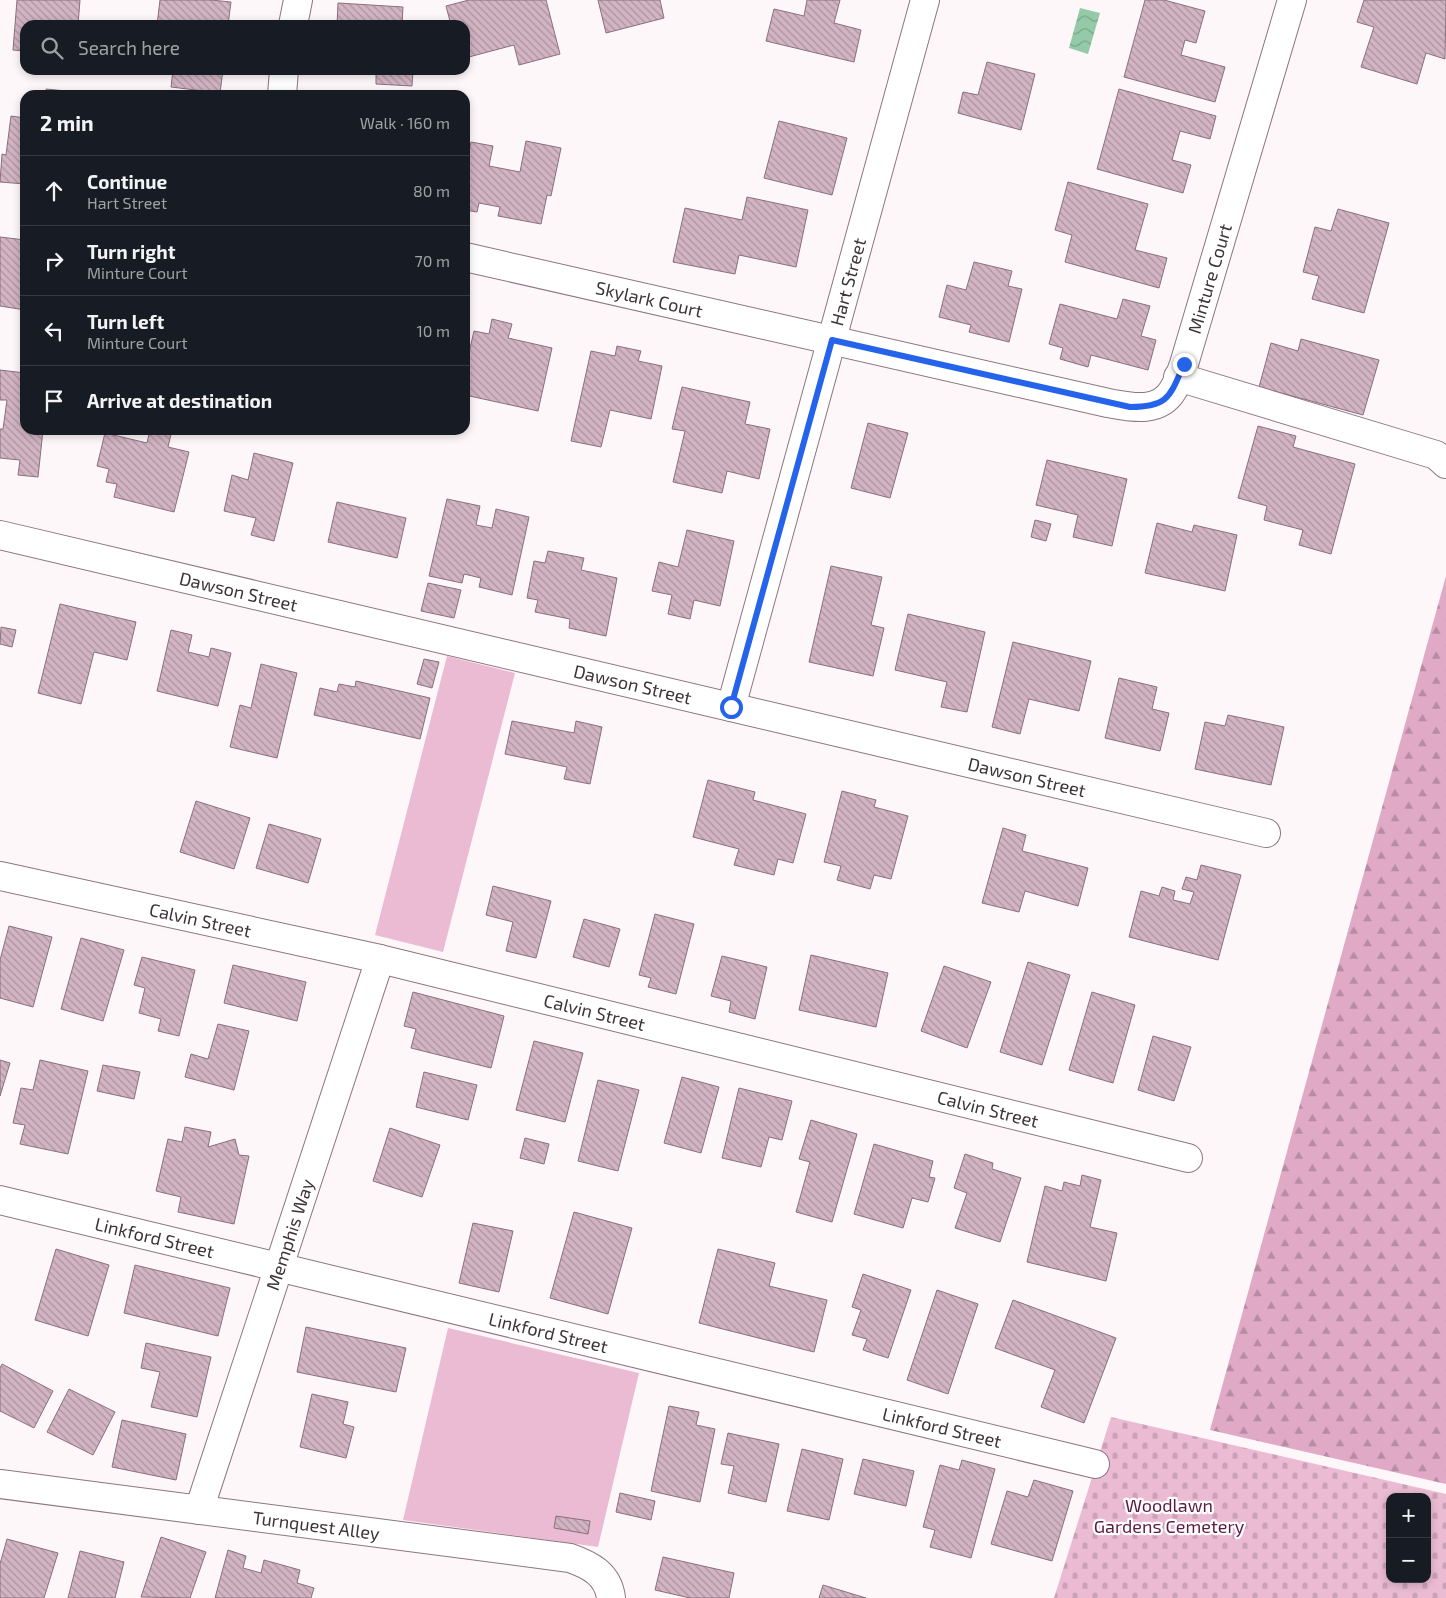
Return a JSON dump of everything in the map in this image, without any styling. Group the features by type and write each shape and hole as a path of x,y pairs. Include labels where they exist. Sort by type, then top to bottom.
{"street":[{"path":"294,20 298,0"},
{"name":"Hart Street","path":"731,707 925,0"},
{"name":"Minture Court","path":"832,340 1130,407 1149,407 1162,402 1173,390 1187,354 1292,0"},
{"path":"282,90 284,75"},
{"name":"Skylark Court","path":"470,258 832,340"},
{"path":"1178,377 1436,455 1446,464"},
{"name":"Dawson Street","path":"0,535 1266,833"},
{"name":"Calvin Street","path":"0,876 380,959 1188,1158"},
{"name":"Memphis Way","path":"198,1510 380,959"},
{"name":"Linkford Street","path":"0,1200 1095,1464"},
{"name":"Turnquest Alley","path":"0,1484 570,1558 587,1564 597,1571 606,1582 611,1598"}],"green space":[{"path":"1446,576 1446,1484 1210,1430"},
{"path":"447,656 515,673 443,952 375,935"},
{"path":"448,1328 639,1373 598,1547 403,1520"},
{"name":"Woodlawn Gardens Cemetery","path":"1111,1417 1446,1494 1446,1598 1054,1598"}],"water":[{"path":"1080,8 1100,13 1088,54 1069,48"}],"building":[{"path":"17,0 80,0 78,20 20,20 20,51 13,50"},
{"path":"160,0 231,2 229,20 158,20"},
{"path":"469,0 546,0 560,54 519,65 514,45 470,57 470,20 450,20 446,6"},
{"path":"598,0 660,0 664,18 606,33"},
{"path":"807,0 840,0 834,23 861,30 854,62 766,41 774,9 804,16"},
{"path":"1145,0 1164,0 1205,11 1196,43 1185,40 1181,55 1225,67 1215,102 1124,77"},
{"path":"1364,0 1446,0 1445,59 1426,53 1417,84 1361,67 1374,27 1357,22"},
{"path":"338,3 403,7 402,20 337,20"},
{"path":"987,62 1035,74 1021,130 958,113 963,92 978,95"},
{"path":"172,75 222,75 220,90 196,90 171,87"},
{"path":"376,75 413,75 412,86 376,84"},
{"path":"1119,89 1216,116 1210,139 1180,131 1172,160 1191,165 1183,193 1097,169"},
{"path":"11,116 20,117 20,184 0,182 2,154 6,155"},
{"path":"779,121 847,138 832,195 764,178"},
{"path":"526,141 561,148 551,196 547,195 541,224 498,216 500,207 479,203 477,212 470,211 471,142 493,146 489,166 520,172"},
{"path":"1068,182 1148,204 1135,250 1167,258 1159,288 1065,262 1072,235 1055,230"},
{"path":"747,197 808,210 796,267 739,255 735,274 673,262 685,208 742,220"},
{"path":"1338,209 1389,223 1364,313 1312,299 1319,276 1303,272 1315,227 1331,231"},
{"path":"0,237 20,239 20,309 0,306"},
{"path":"974,262 1012,271 1008,286 1022,289 1009,342 969,332 971,325 939,317 947,285 966,290"},
{"path":"1123,299 1150,306 1141,336 1156,340 1148,370 1091,355 1088,367 1060,359 1063,348 1049,344 1060,304 1117,319"},
{"path":"492,319 512,324 508,338 552,348 538,411 470,396 470,348 474,331 489,334"},
{"path":"1301,339 1379,360 1363,415 1259,387 1271,343 1298,351"},
{"path":"617,346 641,351 638,361 662,366 651,419 610,410 601,447 571,441 591,351 615,356"},
{"path":"0,370 20,372 20,435 42,435 38,477 18,475 20,460 0,458 0,429 3,429 7,400 0,400"},
{"path":"682,387 750,402 745,424 770,429 759,479 727,471 722,493 673,482 685,431 672,429"},
{"path":"868,423 908,433 890,498 851,488"},
{"path":"1258,426 1296,436 1293,447 1355,464 1331,554 1299,545 1303,530 1264,520 1267,506 1238,498"},
{"path":"105,435 113,435 147,443 149,435 171,435 168,447 189,452 174,512 114,497 117,484 106,482 109,469 97,466"},
{"path":"254,453 293,463 274,541 251,535 256,518 224,511 232,475 248,480"},
{"path":"1047,460 1127,479 1112,546 1073,537 1078,515 1036,505"},
{"path":"447,499 480,506 476,525 492,528 496,509 529,517 512,595 479,587 481,578 464,574 462,583 429,576"},
{"path":"337,502 406,518 397,558 328,542"},
{"path":"1035,520 1051,524 1046,541 1031,537"},
{"path":"1157,523 1192,532 1194,525 1237,535 1225,591 1145,573"},
{"path":"687,530 734,541 720,606 694,600 690,619 668,614 672,595 652,591 659,562 678,567"},
{"path":"548,551 584,558 581,570 617,578 606,636 569,628 570,619 535,612 538,600 527,598 534,561 545,563"},
{"path":"831,566 882,577 871,625 884,628 873,676 809,662"},
{"path":"428,583 461,590 454,618 421,611"},
{"path":"60,604 136,622 127,660 94,652 81,704 38,693"},
{"path":"908,614 985,632 967,712 941,707 947,682 895,670"},
{"path":"1,627 16,630 12,647 0,644"},
{"path":"171,630 192,635 188,652 209,657 211,648 231,653 218,706 157,691"},
{"path":"1013,642 1091,661 1079,711 1029,699 1020,734 992,727"},
{"path":"424,659 439,662 432,688 417,684"},
{"path":"261,664 297,673 277,758 230,747 240,705 251,708"},
{"path":"1119,678 1157,687 1152,709 1169,713 1160,751 1105,738"},
{"path":"356,681 430,698 420,739 314,715 320,688 337,692 339,684 355,687"},
{"path":"1228,715 1284,727 1271,785 1195,769 1205,722 1225,726"},
{"path":"512,721 574,733 576,721 602,727 590,784 564,779 567,767 505,754"},
{"path":"708,780 755,792 753,800 806,814 793,863 778,859 774,875 734,865 739,849 693,837"},
{"path":"842,791 876,800 874,807 908,816 891,879 874,875 870,889 837,880 841,866 824,862"},
{"path":"196,801 250,818 234,869 180,852"},
{"path":"269,824 321,839 308,883 256,868"},
{"path":"1003,828 1026,835 1022,851 1088,868 1078,906 1025,891 1019,912 982,903"},
{"path":"1201,865 1241,875 1218,960 1129,937 1141,891 1159,896 1162,887 1175,891 1173,900 1190,904 1194,892 1182,889 1186,877 1197,880"},
{"path":"493,886 551,901 536,958 506,951 513,922 486,915"},
{"path":"655,914 694,924 676,994 648,987 651,978 639,975"},
{"path":"584,919 620,929 609,967 573,957"},
{"path":"9,926 52,937 33,1007 0,998 0,960"},
{"path":"81,938 124,950 103,1021 61,1009"},
{"path":"811,955 888,973 876,1027 799,1010"},
{"path":"722,956 767,967 755,1019 729,1012 731,1001 711,996"},
{"path":"142,957 195,970 179,1036 158,1031 161,1019 139,1013 145,988 134,985"},
{"path":"1028,962 1070,975 1042,1065 1000,1052"},
{"path":"233,965 306,982 297,1021 224,1003"},
{"path":"944,966 991,982 967,1048 921,1031"},
{"path":"413,992 504,1016 491,1068 411,1048 416,1029 404,1026"},
{"path":"1092,992 1135,1005 1113,1083 1069,1070"},
{"path":"218,1024 249,1031 234,1090 185,1077 191,1054 208,1059"},
{"path":"1153,1036 1191,1047 1174,1101 1138,1090"},
{"path":"534,1041 583,1053 565,1122 516,1110"},
{"path":"0,1060 10,1063 0,1096"},
{"path":"40,1060 88,1071 68,1154 20,1144 25,1125 13,1123 21,1088 33,1090"},
{"path":"103,1065 140,1072 134,1099 97,1091"},
{"path":"424,1072 477,1085 468,1120 416,1107"},
{"path":"682,1077 719,1087 701,1153 664,1143"},
{"path":"598,1080 639,1090 618,1171 578,1161"},
{"path":"739,1088 792,1101 782,1140 769,1137 761,1167 722,1158"},
{"path":"811,1120 857,1134 832,1222 796,1212 810,1162 799,1159"},
{"path":"185,1127 211,1132 208,1147 235,1139 239,1155 249,1156 234,1224 178,1212 181,1197 156,1191 168,1139 182,1142"},
{"path":"390,1128 440,1145 422,1197 373,1181"},
{"path":"525,1138 549,1144 544,1164 520,1158"},
{"path":"874,1144 933,1161 929,1177 935,1178 928,1202 912,1198 903,1228 854,1214"},
{"path":"965,1154 993,1163 992,1169 1021,1178 1000,1242 955,1228 967,1193 954,1188"},
{"path":"1082,1175 1101,1180 1090,1227 1117,1233 1106,1281 1027,1262 1045,1186 1062,1191 1064,1182 1080,1186"},
{"path":"574,1212 632,1228 608,1314 550,1298"},
{"path":"473,1223 513,1231 499,1292 459,1283"},
{"path":"56,1249 109,1265 88,1336 35,1320"},
{"path":"718,1249 775,1263 769,1286 827,1300 814,1352 699,1323"},
{"path":"135,1265 230,1288 218,1336 124,1313"},
{"path":"863,1274 911,1290 888,1358 863,1350 867,1339 852,1335 861,1310 852,1307"},
{"path":"937,1290 978,1304 948,1394 907,1380"},
{"path":"1013,1300 1116,1338 1084,1423 1041,1407 1055,1370 995,1348"},
{"path":"306,1327 406,1348 396,1392 297,1372"},
{"path":"146,1343 211,1357 197,1417 151,1407 160,1372 141,1368"},
{"path":"2,1364 53,1391 34,1428 0,1411 0,1368"},
{"path":"69,1389 115,1412 93,1455 47,1432"},
{"path":"312,1394 348,1402 343,1424 354,1427 346,1458 300,1447"},
{"path":"669,1406 699,1412 696,1425 715,1429 700,1502 651,1491"},
{"path":"122,1420 186,1434 176,1480 112,1467"},
{"path":"728,1433 779,1444 766,1502 728,1493 734,1466 721,1464"},
{"path":"802,1449 843,1459 829,1520 787,1511"},
{"path":"863,1459 914,1471 906,1506 854,1494"},
{"path":"962,1460 995,1469 971,1558 930,1547 935,1530 923,1527 940,1465 959,1470"},
{"path":"1034,1480 1073,1491 1052,1561 991,1544 1007,1491 1028,1497"},
{"path":"620,1493 655,1501 651,1520 616,1512"},
{"path":"556,1516 590,1521 588,1534 554,1528"},
{"path":"161,1537 206,1552 190,1598 141,1597"},
{"path":"7,1539 58,1553 44,1598 0,1598 0,1564"},
{"path":"228,1550 246,1556 243,1568 261,1573 264,1560 300,1570 297,1583 314,1588 311,1598 215,1598"},
{"path":"80,1551 124,1562 115,1598 68,1598"},
{"path":"663,1557 734,1573 729,1598 690,1598 655,1590"},
{"path":"823,1585 866,1598 819,1598"}],"route":[{"path":"731,707 832,340 1130,407 1149,407 1162,402 1173,390 1184,364"}]}
